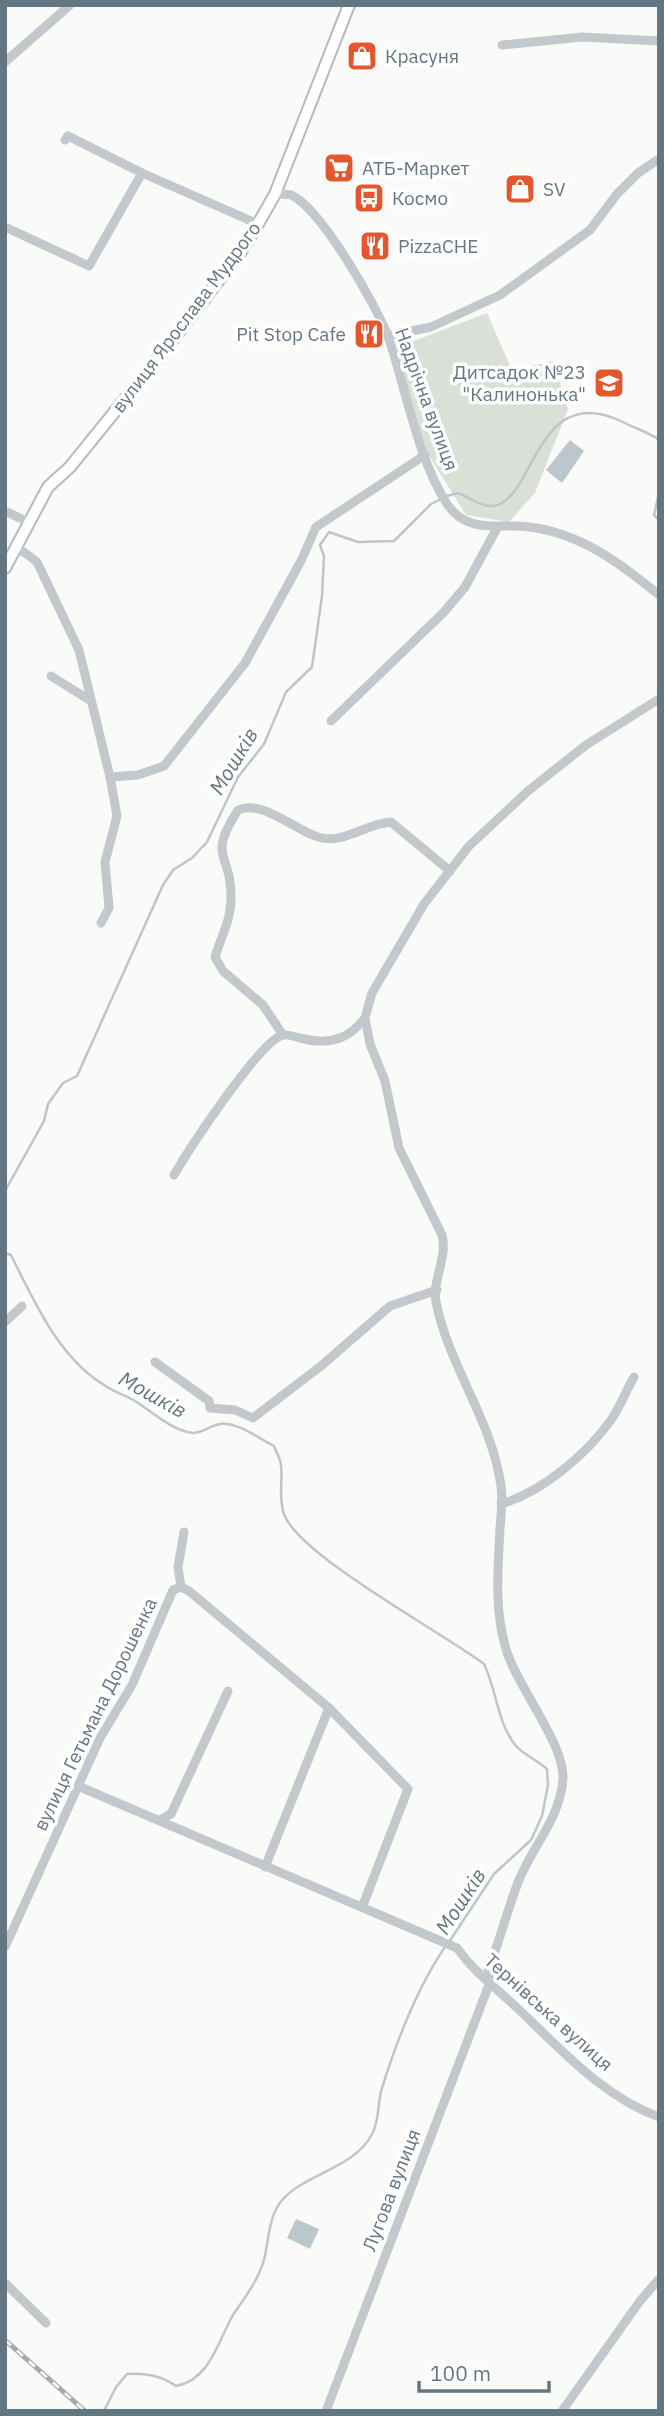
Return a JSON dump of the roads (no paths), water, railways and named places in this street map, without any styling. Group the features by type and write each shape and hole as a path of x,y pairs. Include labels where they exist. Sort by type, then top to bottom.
{"main road":[{"name":"вулиця Ярослава Мудрого","path":"5,568 17,551 28,522 48,487 70,467 162,352 240,253 258,224 275,194 349,5"}],"street":[{"path":"5,62 70,5"},
{"path":"502,44 582,37 659,41"},
{"path":"65,140 68,136 142,173 258,224"},
{"path":"387,336 431,327 499,295 590,230 624,187 659,159"},
{"path":"5,227 89,266 142,173"},
{"name":"Надрічна вулиця","path":"275,194 291,195 333,239 387,336 425,455 447,505 467,522 496,528 519,525 568,535 624,567 659,595"},
{"path":"110,777 138,775 164,766 245,663 316,527 425,455"},
{"path":"5,511 28,522"},
{"path":"331,721 444,612 465,587 496,528"},
{"path":"17,551 24,552 37,562 79,650 110,777 117,816 105,862 109,908 101,923"},
{"path":"51,676 91,701"},
{"path":"450,871 391,822 344,836 321,838 252,807 238,810 222,837 220,846 231,897 225,934 215,957 223,971 263,1005 283,1035 325,1042 341,1039 355,1031 365,1018 372,993 424,904 450,871 469,846 528,792 586,745 659,699"},
{"path":"365,1018 370,1044 385,1082 399,1148 442,1235 446,1249 436,1299 449,1347 479,1410 496,1455 501,1504 497,1602 506,1649 519,1682 557,1751 563,1777 557,1807 544,1839 520,1878 488,1970 489,1982"},
{"path":"174,1175 196,1137 240,1079 266,1048 283,1035"},
{"path":"155,1362 209,1401 210,1408 235,1410 253,1418 321,1366 390,1306 437,1290"},
{"path":"5,1322 22,1306"},
{"path":"501,1504 532,1491 597,1438 613,1417 634,1377"},
{"path":"181,1587 178,1567 184,1532"},
{"name":"вулиця Гетьмана Дорошенка","path":"5,1947 100,1738 132,1685 173,1590 181,1587 329,1709 408,1789 363,1905"},
{"path":"160,1820 171,1814 228,1691"},
{"path":"265,1867 329,1709"},
{"path":"78,1786 265,1867 363,1905"},
{"name":"Тернівська вулиця","path":"363,1905 457,1948 473,1971 489,1982 580,2067 634,2108 659,2117"},
{"name":"Лугова вулиця","path":"326,2411 489,1982"},
{"path":"562,2411 659,2279"},
{"path":"5,2283 46,2323"}],"waterway":[{"name":"Мошків","path":"447,496 458,493 488,506 507,499 519,485 541,446 555,428 572,416 595,413 625,423 659,440"},
{"name":"Мошків","path":"659,493 654,515 659,520"},
{"name":"Мошків","path":"5,1191 44,1121 48,1104 63,1083 77,1076 163,885 173,870 192,858 207,842 238,777 264,744 286,692 312,667 322,596 324,556 320,545 329,532 358,542 394,541 431,504 441,499"},
{"name":"Мошків","path":"5,1253 11,1255 40,1311 63,1347 92,1377 186,1432 201,1432 227,1424 241,1428 274,1446 281,1463 282,1508 295,1531 315,1550 374,1593 484,1664 510,1737 519,1749 547,1769 548,1785 542,1816 531,1840 494,1874 449,1942"},
{"name":"Мошків","path":"104,2411 116,2387 127,2374 152,2376 176,2386 188,2382 205,2368 258,2275 278,2206 293,2190 354,2155 372,2134 382,2088 401,2033 425,1980 445,1947"}],"railway":[{"path":"5,2340 85,2411"}],"place":[{"name":"Красуня","path":"362,56"},
{"name":"АТБ-Маркет","path":"339,168"},
{"name":"SV","path":"520,189"},
{"name":"Космо","path":"369,198"},
{"name":"PizzaCHE","path":"375,246"},
{"name":"Pit Stop Cafe","path":"369,334"},
{"name":"Дитсадок №23 \"Калинонька\"","path":"609,383"}]}
